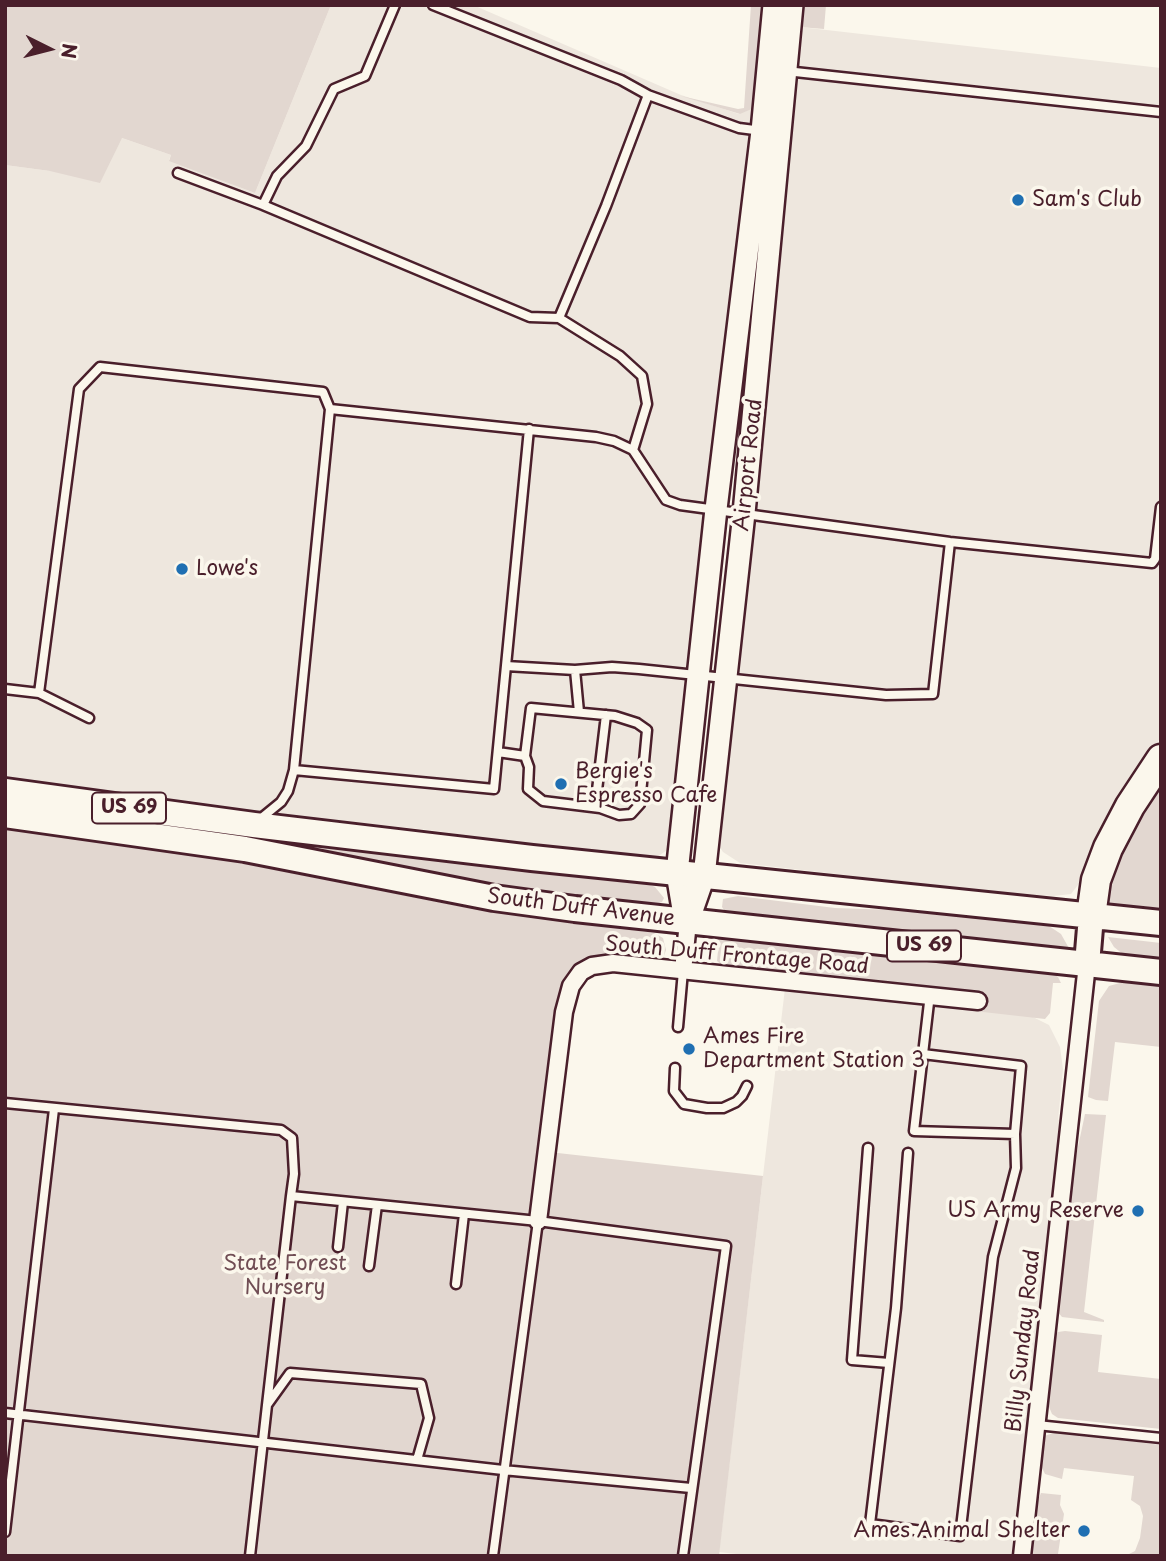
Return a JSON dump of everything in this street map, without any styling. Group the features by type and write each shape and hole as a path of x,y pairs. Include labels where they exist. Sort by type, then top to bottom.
{"highway":[{"path":"1091,916 1096,880 1113,837 1129,806 1161,759"}],"main road":[{"name":"Airport Road","path":"688,922 682,909 677,873 774,5"},
{"name":"Airport Road","path":"688,922 704,876 744,513 792,5"},
{"name":"South Duff Avenue","path":"5,790 254,825 704,876 1161,923"},
{"name":"South Duff Avenue","path":"5,815 245,849 495,898 688,922 1161,972"},
{"path":"1087,964 1091,916"}],"street":[{"name":"Airport Road","path":"683,971 688,922"},
{"name":"South Duff Frontage Road","path":"538,1221 564,1012 571,986 581,972 601,963 930,994 978,1001"},
{"name":"Billy Sunday Road","path":"1022,1556 1087,964"}],"lane":[{"path":"263,205 277,176 306,146 334,89 365,76 395,5"},
{"path":"433,5 621,80 648,95 739,128 762,131"},
{"path":"786,71 1161,112"},
{"path":"559,318 606,206 648,95"},
{"path":"178,173 263,205 530,317 559,318 620,356 642,376 647,404 633,450"},
{"path":"39,693 79,389 100,367 323,392 330,409 294,770 288,791 281,802 254,825"},
{"path":"330,409 596,437 614,441 633,450 666,500 680,505 950,542 1153,562 1161,507"},
{"path":"294,770 494,789 529,429"},
{"path":"506,666 575,670 612,667 886,695 933,694 950,542"},
{"path":"575,670 579,712"},
{"path":"5,689 39,693 89,718"},
{"path":"531,708 607,715 637,723 647,730 640,804 631,814 543,801 528,789 525,756 531,708"},
{"path":"595,807 607,715"},
{"path":"498,752 525,756"},
{"path":"678,1027 683,971"},
{"path":"930,994 914,1132 1015,1135"},
{"path":"908,1153 889,1363 870,1524 960,1536 993,1257 1016,1168 1015,1135 1020,1066 923,1054"},
{"path":"675,1068 674,1091 684,1104 723,1108 736,1102 747,1086"},
{"path":"5,1104 281,1130 292,1138 294,1174 250,1556"},
{"path":"5,1532 54,1109"},
{"path":"868,1148 852,1360 889,1363"},
{"path":"291,1196 538,1221 726,1245 683,1556"},
{"path":"338,1247 343,1202"},
{"path":"369,1266 377,1205"},
{"path":"456,1284 464,1214"},
{"path":"493,1556 538,1221"},
{"path":"267,1405 290,1373 421,1384 429,1418 417,1460"},
{"path":"5,1413 503,1470 691,1488"},
{"path":"1037,1425 1161,1438"}],"shaded area":[{"path":"331,5 473,5 681,95 739,114 753,108 757,95 674,833 667,850 656,858 184,804 5,778 5,165 50,171 122,138 171,155 169,160 255,193"},
{"path":"800,27 1161,68 1160,738 1115,811 1087,873 1071,894 1054,896 1004,893 740,863 723,852 719,846 716,832"},
{"path":"785,988 940,1003 940,1007 1031,1016 1049,1025 1060,1047 1063,1069 1058,1120 1061,1119 1015,1556 754,1556 719,1552"}],"green space":[{"path":"5,5 331,5 255,193 169,161 171,155 122,138 100,183 50,171 5,165"},
{"path":"751,5 765,5 754,108 740,114 681,96 738,109 744,108"},
{"path":"803,5 826,5 824,29 800,27"},
{"path":"757,247 761,248 743,431 740,431 738,394"},
{"path":"1161,778 1161,908 1103,903 1123,838"},
{"name":"State Forest Nursery","path":"5,827 180,851 464,907 654,933 663,938 666,950 664,956 659,959 602,955 588,958 576,968 540,1151 763,1176 719,1556 5,1556"},
{"path":"235,831 641,881 655,887 664,898 656,904 488,884 360,863 235,838"},
{"path":"738,896 835,908 923,911 1043,922 1061,934 1070,950 744,918 726,913 722,907 723,899"},
{"path":"1108,937 1161,943 1161,961 1124,955 1114,947"},
{"path":"719,940 1047,969 1058,977 1061,983 1053,983 1050,1013 1045,1019 939,1007 940,1003 979,1007 981,993 724,967 717,961"},
{"path":"1127,981 1161,981 1161,1047 1115,1042 1108,1101 1096,1100 1088,1097 1099,1001 1109,986"},
{"path":"1085,1114 1106,1115 1084,1312 1104,1322 1062,1317 1057,1311 1072,1175"},
{"path":"1065,1331 1102,1335 1098,1372 1161,1379 1161,1429 1058,1418 1052,1414 1047,1402 1054,1336"},
{"path":"1057,1432 1161,1445 1161,1556 1125,1556 1135,1551 1143,1516 1140,1506 1131,1500 1134,1476 1064,1468 1062,1479 1045,1474 1041,1466 1044,1436"},
{"path":"1041,1493 1061,1495 1060,1505 1064,1514 1058,1554 1073,1556 1031,1556 1036,1505"}],"place":[{"name":"Sam's Club","path":"1018,200"},
{"name":"Lowe's","path":"182,569"},
{"name":"Bergie's Espresso Cafe","path":"561,784"},
{"name":"Ames Fire Department Station 3","path":"689,1049"},
{"name":"US Army Reserve","path":"1138,1211"},
{"name":"Ames Animal Shelter","path":"1084,1531"}]}
